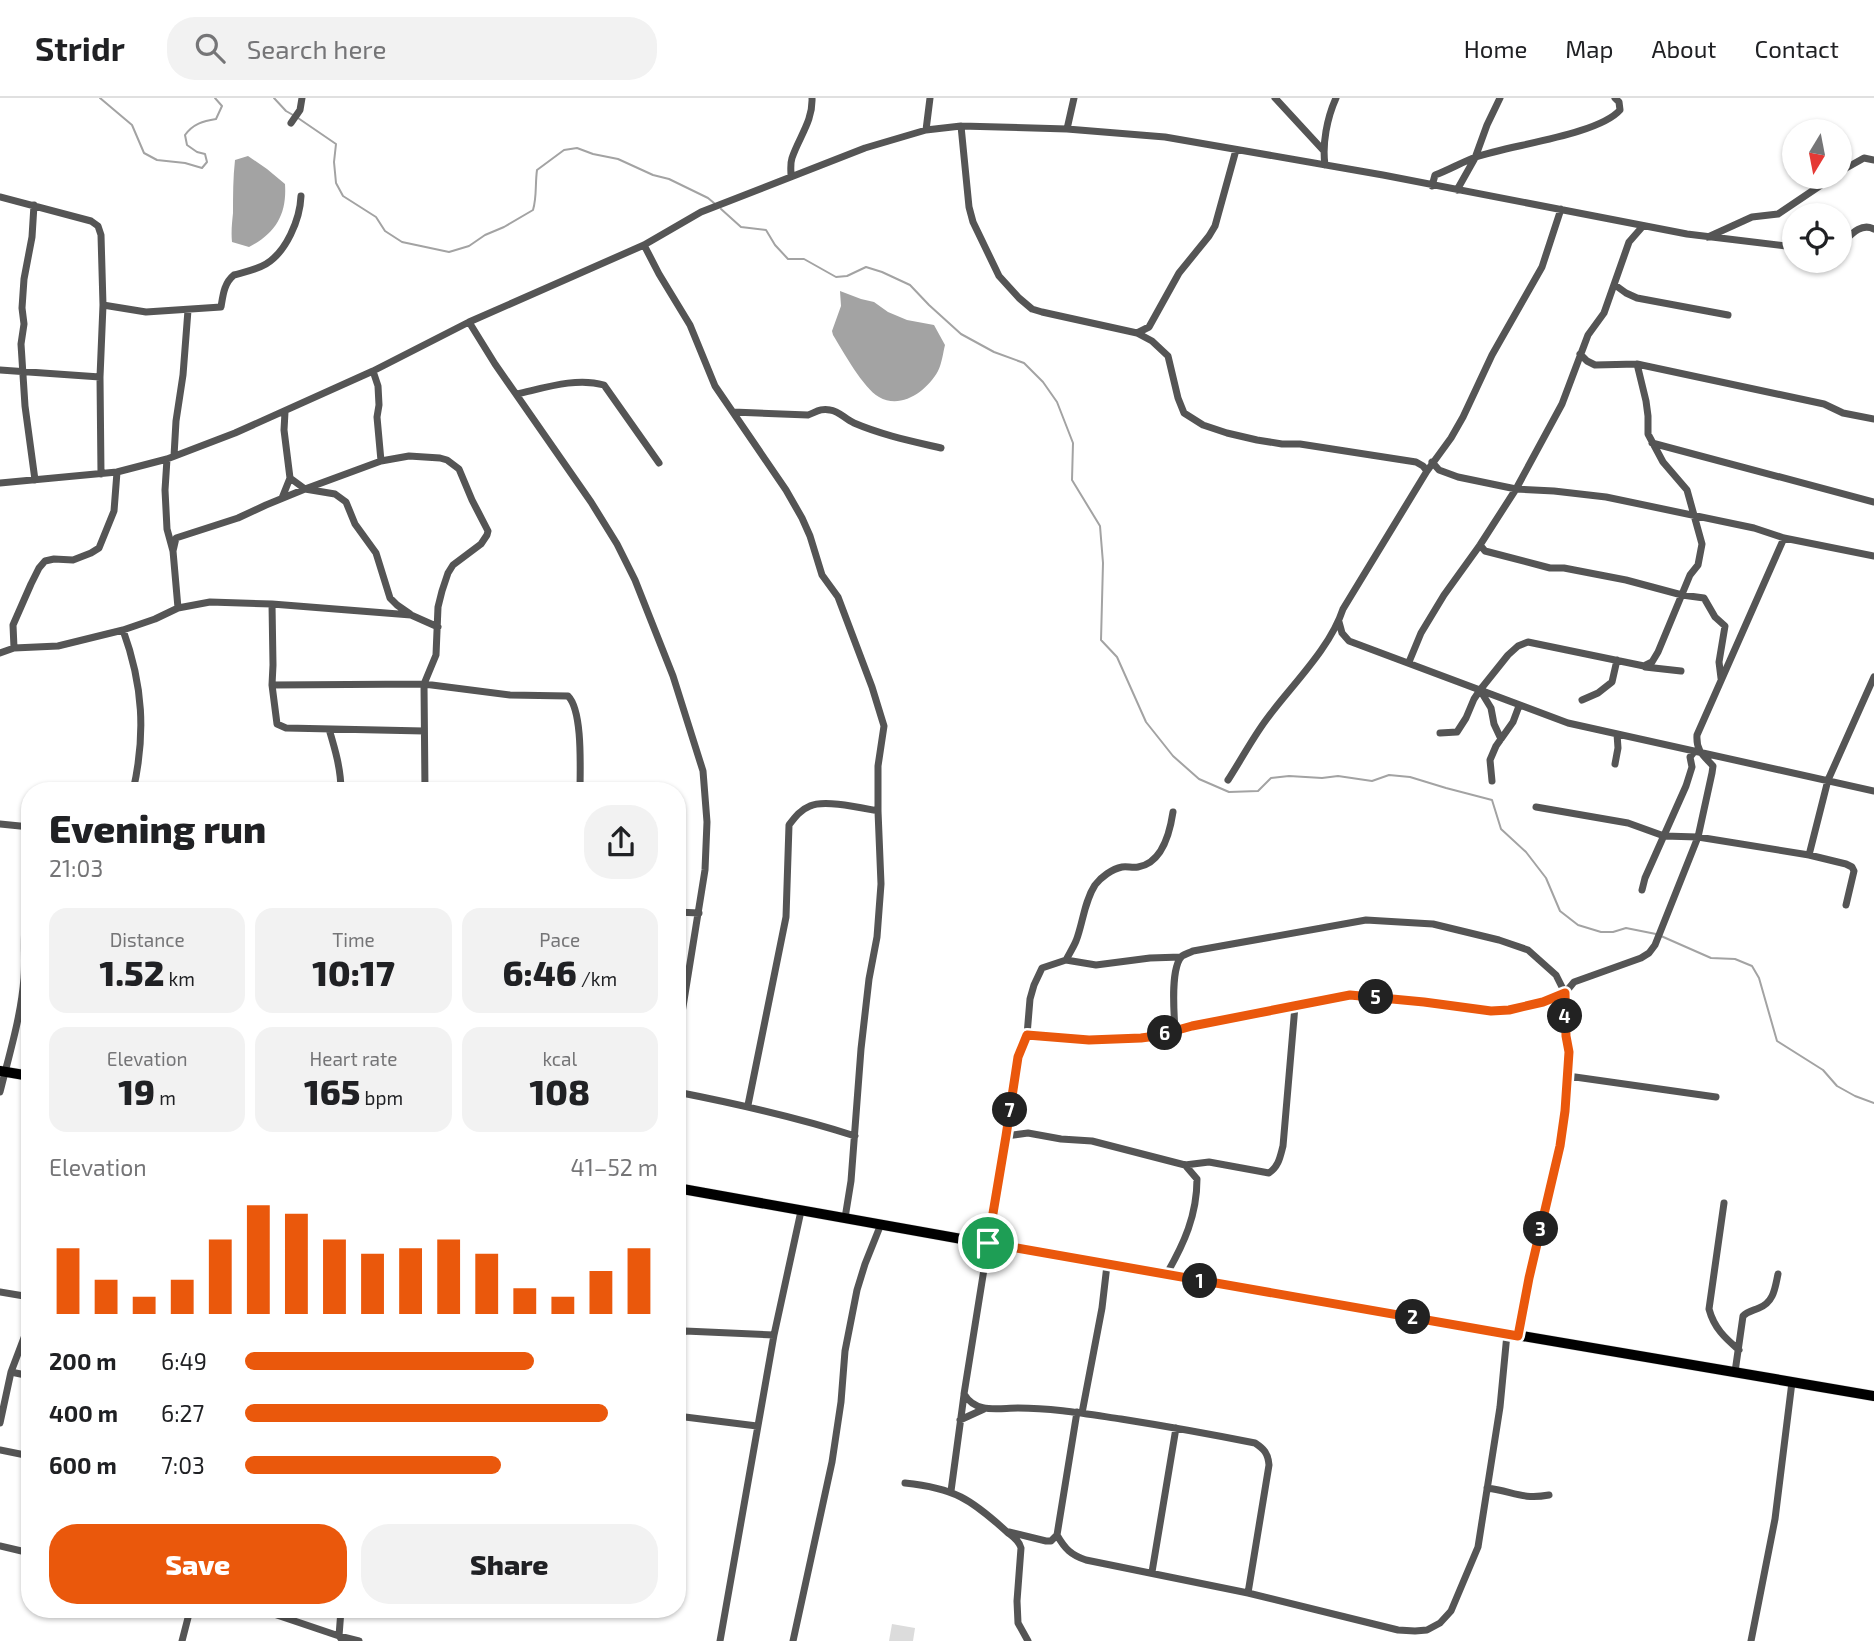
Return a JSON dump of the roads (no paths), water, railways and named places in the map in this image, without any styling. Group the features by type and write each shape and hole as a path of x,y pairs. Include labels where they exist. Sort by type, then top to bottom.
{"main road":[{"path":"3,1071 21,1074"},
{"path":"686,1190 1107,1265 1874,1396"}],"street":[{"path":"291,123 300,110 302,98"},
{"path":"791,176 790,162 813,109 812,98"},
{"path":"926,130 930,98"},
{"path":"1067,129 1074,98"},
{"path":"1275,98 1323,150"},
{"path":"1325,166 1323,150 1336,98"},
{"path":"1457,190 1475,158 1500,98"},
{"path":"1432,186 1435,175 1475,158 1586,129 1614,117 1620,110 1619,102 1615,98"},
{"path":"961,125 973,222 993,266 1010,290 1026,305 1042,312 1137,333 1152,341 1168,356 1184,413 1203,425 1269,442 1300,444 1416,462 1427,471"},
{"path":"0,483 117,472 170,458 285,412 469,322 644,245 701,212 877,144 926,130 961,125 1067,129 1165,137 1383,175 1643,226 1782,246"},
{"path":"1137,333 1149,327 1179,273 1215,226 1236,150"},
{"path":"1852,165 1864,158 1874,160"},
{"path":"1707,237 1752,217 1778,214 1815,189"},
{"path":"103,305 146,312 221,307 230,278 270,261 290,234 298,215 301,196"},
{"path":"0,197 91,221 101,235 101,474"},
{"path":"34,205 32,237 24,279 21,344 35,480"},
{"path":"1228,780 1266,720 1297,683 1339,621 1343,610 1432,462 1463,418 1492,355 1542,267 1561,209"},
{"path":"1409,662 1444,595 1516,489 1563,404 1588,335 1604,313 1629,242 1643,226"},
{"path":"1852,236 1863,227 1874,229"},
{"path":"644,245 690,325 715,386 786,490 802,519 822,575 838,597 884,726 878,765 881,884 877,937 861,1049 851,1181 845,1218"},
{"path":"1615,285 1637,298 1728,315"},
{"path":"178,607 173,551 167,529 165,490 183,375 188,310"},
{"path":"469,322 617,544 635,580 673,676 703,771 707,822 705,870 686,994"},
{"path":"1149,327 1152,341"},
{"path":"1580,354 1595,365 1637,364 1824,404 1843,413 1874,419"},
{"path":"1637,364 1646,401 1648,433 1663,463 1687,490 1702,544 1698,565 1690,575 1658,652 1652,662 1644,666"},
{"path":"0,370 100,377"},
{"path":"373,371 378,386 377,417 381,461"},
{"path":"517,394 554,385 594,382 604,385 659,463"},
{"path":"733,412 808,415 820,410 833,410 855,423 889,436 941,448"},
{"path":"282,498 290,478 284,437 285,412"},
{"path":"1652,443 1874,502"},
{"path":"176,538 238,518 282,498 381,461 421,456 447,460 459,469 487,527 487,536 453,565 438,607 436,655 424,684 425,782"},
{"path":"1432,462 1439,470 1448,474 1516,489 1606,497 1874,556"},
{"path":"14,648 13,625 39,568 45,561 73,560 99,548 114,511 117,472"},
{"path":"290,478 305,489 335,494 346,502 359,532 376,553 390,598 411,615 438,627"},
{"path":"167,529 176,538"},
{"path":"173,551 176,538"},
{"path":"1027,1035 1089,1040 1141,1038 1350,995 1491,1011 1509,1010 1543,1002 1565,993 1574,982 1649,953 1655,946 1698,837 1713,766 1697,752 1697,735 1784,538"},
{"path":"1480,545 1485,551 1550,568 1564,568 1626,580 1704,598 1715,617 1725,626 1719,662 1721,679"},
{"path":"0,653 14,648 58,646 123,630 155,619 178,607 209,602 411,615"},
{"path":"272,604 272,685 277,724 286,728 424,731"},
{"path":"1339,621 1342,633 1349,641 1568,723 1874,791"},
{"path":"123,630 133,657 139,688 142,729 135,782"},
{"path":"1440,733 1457,732 1480,690 1508,655 1528,642 1681,671"},
{"path":"1582,700 1598,693 1612,682 1617,660"},
{"path":"1809,855 1828,780 1874,677"},
{"path":"272,685 424,684 510,695 568,696 574,702 577,720 580,782"},
{"path":"1480,690 1491,708 1501,739"},
{"path":"1492,781 1490,760 1496,746 1513,722 1519,706"},
{"path":"329,729 340,782"},
{"path":"1615,764 1617,734"},
{"path":"1642,890 1645,877 1686,786 1692,767 1690,757 1697,752"},
{"path":"747,1105 786,917 789,825 798,813 813,804 843,805 878,811"},
{"path":"1536,807 1628,823 1664,836 1698,837 1809,855 1852,867 1854,877 1846,905"},
{"path":"1066,960 1076,941 1095,885 1104,875 1120,867 1139,867 1150,863 1161,851 1170,832 1172,812"},
{"path":"0,824 21,826"},
{"path":"686,912 699,913"},
{"path":"951,1491 988,1243 1018,1057 1027,1035 1030,999 1042,968 1066,960 1096,965 1181,957 1193,951 1366,920 1433,924 1528,950 1556,975 1565,993 1569,1052 1560,1146 1518,1336"},
{"path":"1175,1030 1174,993 1181,957"},
{"path":"1006,1136 1028,1133 1103,1142 1185,1165 1209,1162 1269,1172 1276,1168 1283,1146 1295,1006"},
{"path":"0,1092 3,1071 21,1012"},
{"path":"1568,1076 1716,1097"},
{"path":"686,1094 747,1105 855,1136"},
{"path":"1167,1275 1185,1243 1193,1212 1197,1179 1185,1165"},
{"path":"1724,1203 1709,1309 1720,1333 1739,1350"},
{"path":"720,1641 774,1335 801,1211"},
{"path":"793,1641 832,1462 845,1351 864,1264 881,1224"},
{"path":"1007,1531 1046,1541 1051,1541 1057,1535 1107,1265"},
{"path":"1735,1372 1743,1316 1770,1301 1775,1293 1778,1274"},
{"path":"0,1292 21,1296"},
{"path":"686,1331 774,1335"},
{"path":"1057,1535 1065,1549 1086,1560 1248,1593 1398,1630 1427,1630 1440,1623 1451,1611 1478,1547 1500,1407 1507,1334"},
{"path":"0,1423 3,1392 21,1346"},
{"path":"11,1372 21,1374"},
{"path":"1751,1641 1775,1518 1793,1382"},
{"path":"964,1394 967,1399 984,1409"},
{"path":"960,1420 984,1409 1034,1409 1079,1413 1255,1443 1268,1455 1269,1465 1248,1593"},
{"path":"686,1417 757,1426"},
{"path":"1152,1572 1176,1428"},
{"path":"0,1450 21,1454"},
{"path":"905,1483 951,1491 994,1518 1021,1544 1017,1590 1018,1623 1028,1641"},
{"path":"1488,1488 1517,1496 1549,1495"},
{"path":"0,1546 21,1551"},
{"path":"182,1641 188,1618"},
{"path":"284,1618 341,1639 359,1641"},
{"path":"341,1618 341,1639"}],"waterway":[{"path":"100,98 132,125 144,153 157,160 202,168 207,162 205,154 187,145 185,135 191,128 216,119 222,106 215,98"},
{"path":"274,98 293,115"},
{"path":"298,118 336,144 336,183 343,196 376,217 385,231 402,242 449,252 469,246 533,210 537,170 564,150 577,148 618,159 653,175 669,179 714,203"},
{"path":"721,209 741,227 766,230 788,259 804,259 836,277 847,276 866,267 910,285 961,334 994,352 1024,363 1043,382 1057,402 1073,443 1072,480 1100,526 1103,563 1101,640 1117,657 1146,722 1173,756 1199,779 1229,792 1258,791 1271,778 1289,776 1338,776 1372,781 1389,775 1410,777 1492,800 1501,829 1526,852 1546,878 1560,911 1578,925 1601,932 1626,928 1656,934"},
{"path":"1661,936 1711,958 1735,959 1752,966 1759,978 1777,1041 1823,1070 1837,1086 1874,1103"}]}
